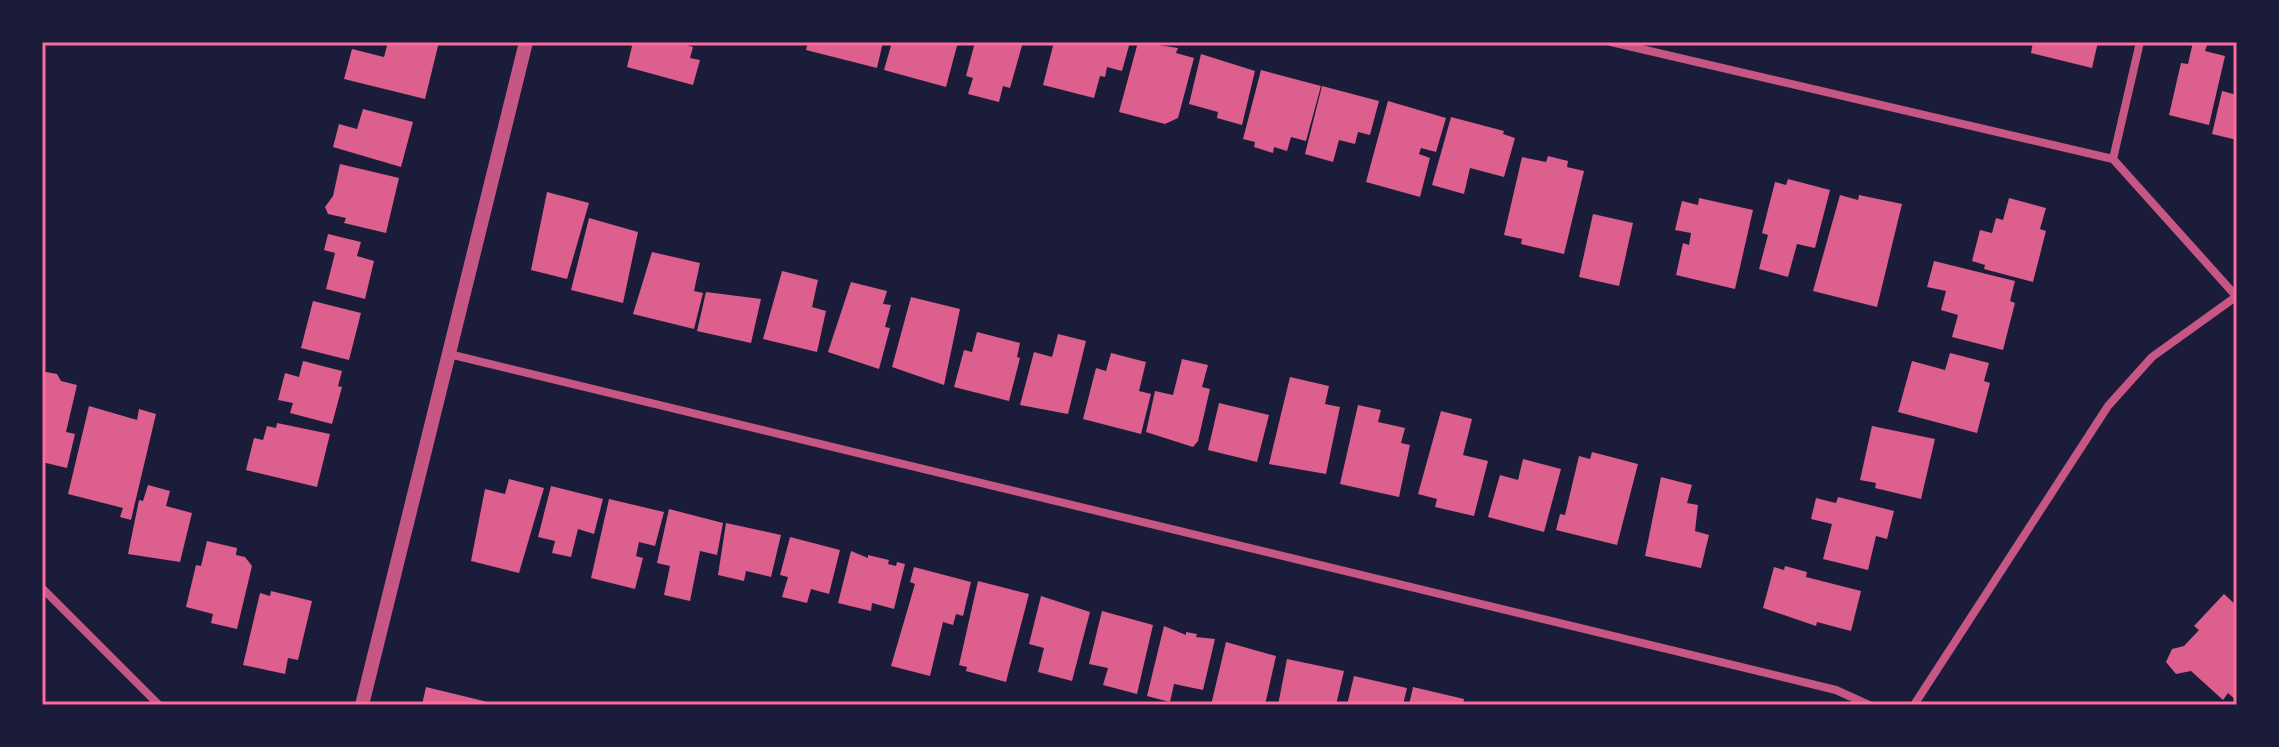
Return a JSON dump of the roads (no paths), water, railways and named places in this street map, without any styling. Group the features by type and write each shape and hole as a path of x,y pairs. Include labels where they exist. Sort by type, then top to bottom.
{"street":[{"path":"362,705 526,42"},
{"path":"1611,42 2113,159 2237,296 2152,357 2108,406 1914,705"},
{"path":"2113,159 2140,42"},
{"path":"449,354 1836,690 1869,705"},
{"path":"42,588 159,705"}]}
